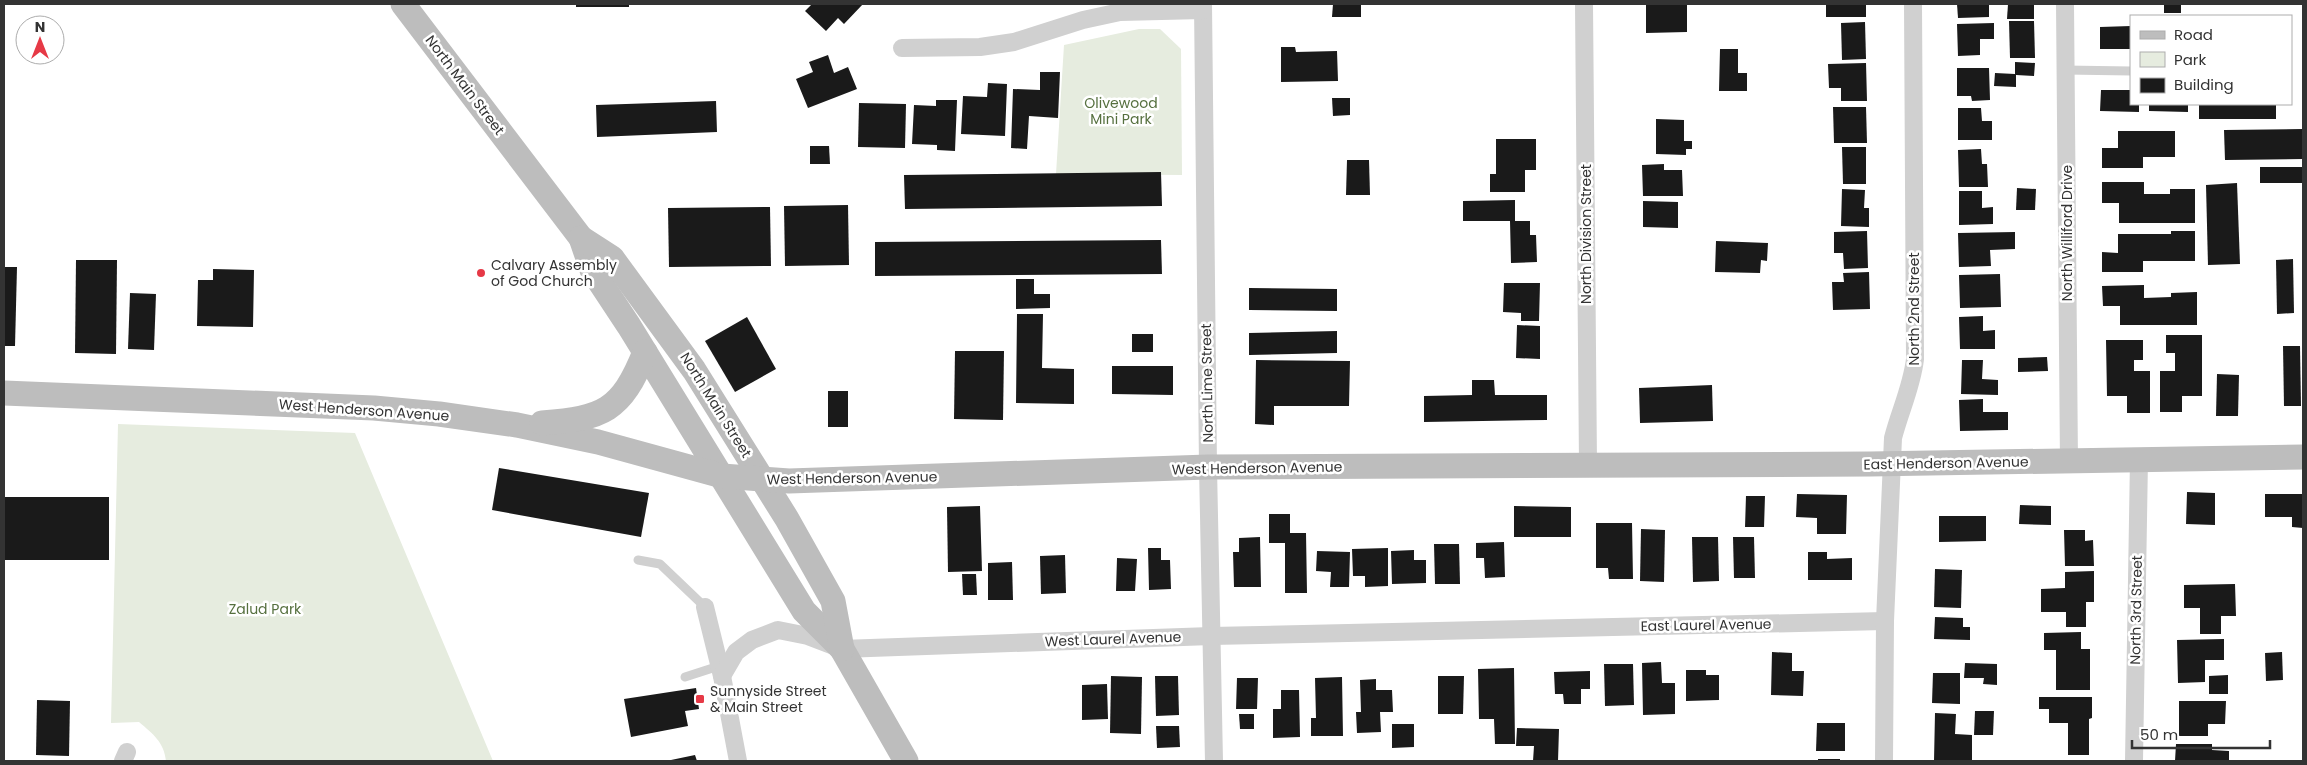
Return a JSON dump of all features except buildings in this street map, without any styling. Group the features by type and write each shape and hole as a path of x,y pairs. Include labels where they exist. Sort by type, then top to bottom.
{"main road":[{"name":"North Main Street","path":"403,4 581,238 592,270 645,352 804,611 842,649 906,761"},
{"name":"North Main Street","path":"581,238 612,258 647,303 694,370 787,519 833,601 842,649"},
{"path":"517,425 594,416 612,406 628,388 645,352"},
{"name":"West Henderson Avenue","path":"4,392 374,408 439,414 517,425 598,442 722,476 762,480 789,481 966,476 1208,467 1588,465"},
{"name":"East Henderson Avenue","path":"1588,465 2069,462 2139,459 2303,457"}],"street":[{"name":"North Division Street","path":"1584,4 1588,465"},
{"name":"North 2nd Street","path":"1884,761 1885,621 1893,438 1899,412 1913,378 1915,359 1913,4"},
{"name":"North Williford Drive","path":"2065,4 2069,462"},
{"path":"902,48 952,49 988,46 1014,42 1083,20 1120,12 1203,7"},
{"name":"North Lime Street","path":"1203,7 1208,467 1214,761"},
{"name":"North 3rd Street","path":"2134,761 2139,459"},
{"path":"705,607 721,671 738,761"},
{"name":"East Laurel Avenue","path":"1527,629 1885,621"},
{"name":"West Laurel Avenue","path":"721,671 736,652 752,640 778,630 808,636 842,649 1211,636 1527,629"}],"lane":[{"path":"2066,70 2130,71"},
{"path":"638,560 660,564 705,607"},
{"path":"684,677 721,671"}],"green space":[{"name":"Olivewood Mini Park","path":"1139,29 1160,29 1181,49 1182,175 1056,174 1064,45"},
{"name":"Zalud Park","path":"118,424 355,433 493,761 166,761 160,743 139,722 111,723"}],"place":[{"name":"Calvary Assembly of God Church","path":"481,273"},
{"name":"Sunnyside Street & Main Street","path":"700,699"}]}
